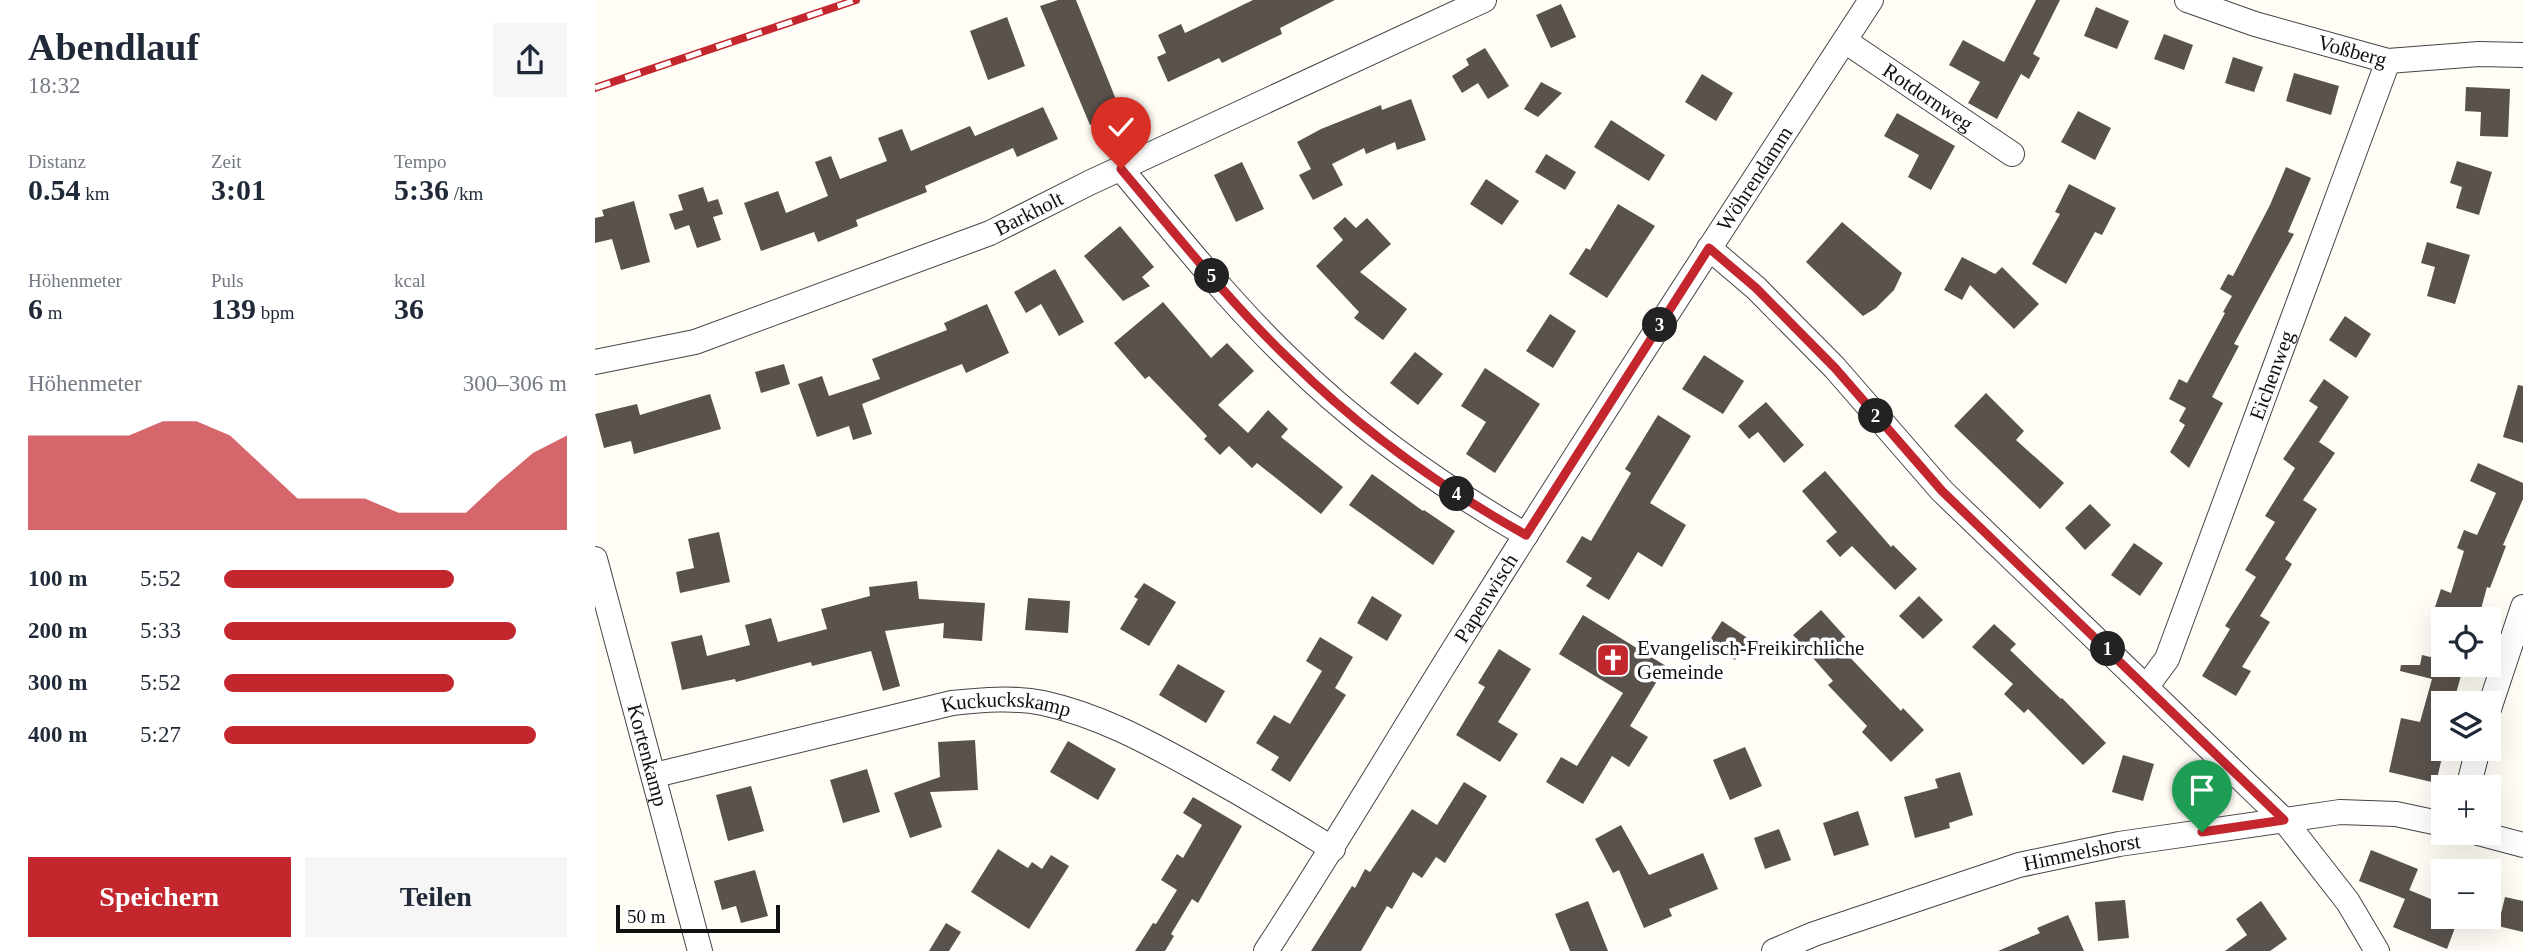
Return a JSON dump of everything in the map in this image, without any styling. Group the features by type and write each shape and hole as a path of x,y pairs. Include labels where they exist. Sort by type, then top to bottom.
{"street":[{"name":"Barkholt","path":"595,362 695,342 990,233 1121,169 1485,0"},
{"name":"Wöhrendamm","path":"1871,0 1709,248 1756,288 1835,368 1942,491 2284,820 2348,902 2377,951"},
{"name":"Voßberg","path":"2187,0 2255,24 2388,61 2479,54 2523,55"},
{"name":"Rotdornweg","path":"1845,41 2012,154"},
{"name":"Eichenweg","path":"2147,686 2167,659 2388,61"},
{"path":"1121,169 1230,297 1317,386 1429,476 1526,535"},
{"name":"Papenwisch","path":"1266,951 1333,849 1526,535 1709,248"},
{"name":"Kortenkamp","path":"595,559 700,951"},
{"path":"2495,691 2523,607"},
{"name":"Kuckuckskamp","path":"655,775 952,703 995,699 1041,702 1091,717 1164,750 1333,849"},
{"name":"Himmelshorst","path":"1774,951 1814,934 2019,865 2119,844 2340,812 2396,814 2431,821"},
{"path":"2501,839 2523,845"}],"building":[{"path":"1058,0 1076,0 1121,112 1090,125 1040,6"},
{"path":"1253,0 1335,0 1280,28 1282,34 1222,63 1219,58 1168,82 1157,57 1166,53 1158,35 1181,24 1185,33"},
{"path":"2036,0 2060,0 2033,54 2040,58 2029,79 2021,74 1997,119 1968,103 1980,82 1949,65 1963,40 2004,62"},
{"path":"1561,4 1576,37 1551,48 1536,15"},
{"path":"2096,7 2129,21 2117,49 2084,36"},
{"path":"1007,17 1025,66 988,80 970,31"},
{"path":"2164,34 2193,45 2184,70 2154,59"},
{"path":"1485,48 1509,86 1488,99 1478,83 1462,93 1452,76 1469,65 1466,59"},
{"path":"2233,57 2263,67 2254,92 2225,83"},
{"path":"2294,73 2339,86 2331,115 2286,101"},
{"path":"1702,74 1733,93 1716,121 1685,102"},
{"path":"1541,82 1562,93 1538,117 1524,109"},
{"path":"2466,87 2510,89 2508,137 2480,136 2481,112 2465,111"},
{"path":"1411,99 1426,140 1397,150 1395,142 1366,154 1364,148 1332,164 1343,185 1313,200 1299,175 1311,169 1297,142 1321,129 1381,105 1382,110"},
{"path":"1043,107 1058,139 1017,157 1013,148 925,186 927,192 856,220 858,226 818,242 814,232 761,251 744,203 778,191 786,213 828,196 815,162 831,156 840,179 887,161 878,138 902,129 911,151 970,126 975,136"},
{"path":"2078,111 2111,128 2095,160 2061,142"},
{"path":"1897,113 1955,146 1931,190 1908,177 1919,155 1884,136"},
{"path":"1611,120 1665,155 1649,181 1594,147"},
{"path":"1546,154 1576,172 1565,190 1535,172"},
{"path":"2457,161 2492,172 2479,215 2456,208 2462,187 2450,183"},
{"path":"1242,162 1264,209 1236,222 1214,175"},
{"path":"2286,167 2311,178 2288,232 2294,234 2234,344 2239,346 2212,397 2223,403 2189,468 2170,452 2185,425 2179,421 2186,408 2169,399 2179,379 2187,383 2225,313 2223,312 2232,296 2220,289 2228,274 2233,276 2270,205"},
{"path":"1486,179 1519,201 1502,225 1470,204"},
{"path":"2069,184 2116,208 2102,235 2095,232 2066,284 2032,264 2060,214 2055,212"},
{"path":"703,187 708,202 718,199 723,214 713,217 721,240 697,248 689,225 675,230 669,214 683,210 678,195"},
{"path":"634,201 650,262 621,270 612,239 595,243 595,218 604,216 602,210"},
{"path":"1618,204 1655,226 1607,298 1569,274 1586,248 1590,250"},
{"path":"1345,217 1356,228 1367,218 1391,244 1360,272 1407,309 1383,340 1354,318 1359,312 1316,266 1343,240 1333,228"},
{"path":"1842,222 1902,273 1894,290 1876,308 1863,316 1806,262"},
{"path":"1120,226 1154,267 1142,277 1150,286 1123,301 1084,256"},
{"path":"2427,242 2470,255 2455,304 2427,296 2435,267 2421,263"},
{"path":"1962,257 1995,274 2002,267 2039,304 2014,329 1970,285 1962,300 1944,290"},
{"path":"1055,269 1084,322 1059,336 1041,304 1026,313 1014,292"},
{"path":"1163,302 1211,358 1227,343 1254,371 1218,405 1248,433 1268,410 1288,429 1281,437 1343,487 1321,514 1257,463 1252,468 1229,446 1220,455 1204,439 1207,436 1149,376 1145,379 1114,343"},
{"path":"987,304 1009,353 966,373 962,364 862,404 872,434 853,440 849,426 817,437 798,384 822,376 829,396 880,379 872,359 947,330 944,323"},
{"path":"1550,314 1576,331 1553,368 1526,351"},
{"path":"2345,316 2371,334 2356,358 2329,340"},
{"path":"1415,352 1443,374 1418,405 1390,383"},
{"path":"1704,355 1744,381 1723,414 1682,389"},
{"path":"784,364 790,384 761,393 755,372"},
{"path":"1485,368 1540,404 1495,473 1466,454 1486,422 1461,406"},
{"path":"2324,379 2349,397 2319,442 2335,453 2303,500 2317,509 2285,559 2292,564 2260,616 2270,622 2242,667 2251,671 2236,696 2202,676 2230,629 2225,626 2256,577 2245,570 2275,522 2265,516 2295,468 2283,459 2318,407 2309,401"},
{"path":"2518,385 2523,386 2523,443 2503,437"},
{"path":"1986,393 2024,431 2016,440 2064,483 2040,509 1954,426"},
{"path":"710,394 721,429 634,454 631,441 604,448 595,414 637,404 640,415"},
{"path":"1766,402 1804,445 1784,463 1758,432 1749,439 1738,426"},
{"path":"1658,415 1691,436 1650,503 1686,525 1662,567 1638,552 1609,600 1586,586 1592,578 1566,562 1582,536 1591,541 1631,473 1625,469"},
{"path":"2478,463 2523,483 2523,499 2503,545 2506,546 2490,588 2487,587 2482,607 2435,607 2441,589 2451,593 2464,551 2457,548 2464,530 2477,535 2496,493 2470,481"},
{"path":"1825,471 1891,547 1893,545 1917,569 1895,590 1852,546 1840,557 1826,541 1837,532 1802,491"},
{"path":"1372,474 1455,531 1433,565 1349,505"},
{"path":"2090,504 2111,525 2085,550 2065,528"},
{"path":"719,532 730,582 680,593 676,572 694,568 688,539"},
{"path":"2134,543 2163,563 2140,596 2111,575"},
{"path":"917,581 919,599 985,603 982,641 943,638 944,623 885,631 900,686 883,691 871,651 812,666 811,662 736,682 735,679 682,690 671,642 702,635 707,656 750,645 745,625 771,618 778,642 827,629 821,609 870,596 869,587"},
{"path":"1144,583 1176,602 1149,646 1120,629 1138,599 1134,597"},
{"path":"1372,596 1402,615 1387,641 1357,623"},
{"path":"1919,596 1943,620 1923,639 1899,616"},
{"path":"1028,598 1070,601 1068,633 1025,630"},
{"path":"1821,610 1849,641 1841,648 1901,711 1903,708 1924,730 1891,762 1862,732 1867,726 1828,685 1833,681 1793,635"},
{"path":"1583,615 1666,666 1630,726 1648,737 1629,767 1612,756 1583,804 1546,782 1561,757 1577,766 1623,693 1559,654"},
{"path":"1722,621 1749,639 1735,660 1708,643"},
{"path":"1994,624 2016,644 2010,650 2106,743 2083,765 2028,709 2024,713 2004,694 2013,684 1972,647"},
{"path":"1320,637 1353,657 1335,688 1346,695 1290,782 1271,770 1279,757 1256,743 1274,715 1290,724 1322,671 1306,661"},
{"path":"1499,649 1531,669 1498,722 1518,734 1500,762 1456,735 1485,687 1478,683"},
{"path":"2422,655 2431,657 2431,677 2461,677 2457,691 2431,691 2431,761 2441,761 2438,775 2431,775 2431,782 2389,772 2401,718 2420,722 2432,679 2400,671 2401,665 2420,665"},
{"path":"1178,664 1225,691 1206,723 1159,695"},
{"path":"975,740 978,790 930,792 942,827 910,838 894,793 940,777 938,742"},
{"path":"1068,741 1116,769 1098,800 1050,772"},
{"path":"1745,747 1762,786 1730,800 1713,760"},
{"path":"2123,755 2154,764 2143,801 2112,792"},
{"path":"867,769 880,812 843,823 830,780"},
{"path":"1960,772 1973,815 1949,823 1950,828 1915,838 1904,797 1938,788 1935,779"},
{"path":"1464,782 1487,796 1445,863 1436,857 1422,878 1413,872 1392,909 1387,906 1361,951 1311,951 1352,886 1355,888 1365,869 1370,872 1412,809 1437,825"},
{"path":"751,786 764,831 728,841 716,795"},
{"path":"1193,797 1242,826 1198,903 1192,899 1171,934 1174,936 1165,951 1135,951 1177,890 1161,880 1177,854 1183,858 1202,825 1183,813"},
{"path":"1858,811 1869,845 1834,856 1823,823"},
{"path":"1621,825 1649,875 1703,853 1718,889 1669,909 1672,916 1644,928 1619,870 1613,873 1595,839"},
{"path":"1779,829 1791,860 1765,869 1754,838"},
{"path":"998,849 1028,868 1032,862 1042,869 1051,855 1069,866 1029,929 971,892"},
{"path":"2371,850 2418,869 2409,890 2431,899 2431,929 2454,929 2447,949 2393,927 2405,899 2359,881"},
{"path":"755,870 768,916 741,923 736,906 722,910 714,881"},
{"path":"2505,897 2523,901 2523,932 2501,927"},
{"path":"2125,900 2129,938 2098,941 2095,902"},
{"path":"1588,901 1608,951 1570,951 1555,914"},
{"path":"2261,901 2287,939 2270,951 2225,951 2247,935 2236,919"},
{"path":"2068,915 2084,951 1998,951 2040,933 2037,928"},
{"path":"946,923 961,932 949,951 929,951"}],"railway":[{"path":"595,88 856,0"}],"place":[{"name":"Evangelisch-Freikirchliche Gemeinde","path":"1613,660"}],"route":[{"path":"1121,169 1230,297 1317,386 1381,440 1439,483 1526,535 1709,248 1756,288 1835,368 1942,491 2284,820 2202,832"}]}
